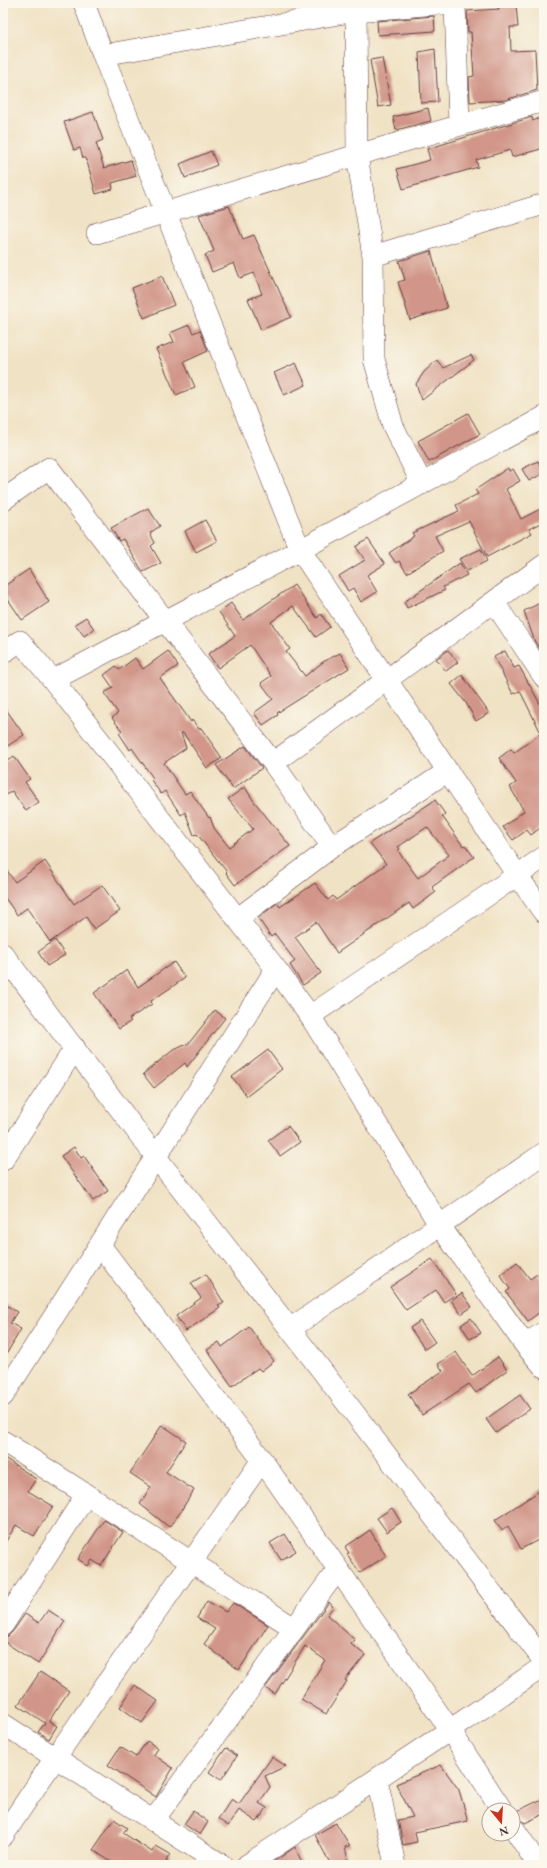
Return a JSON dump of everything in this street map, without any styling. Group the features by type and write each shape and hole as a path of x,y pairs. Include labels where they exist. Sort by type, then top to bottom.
{"street":[{"path":"84,3 103,56 300,550 517,875 544,913"},
{"path":"103,56 356,7 448,3"},
{"path":"455,3 459,126"},
{"path":"356,7 357,155 373,256 374,359 393,426 422,484"},
{"path":"97,233 544,101"},
{"path":"373,256 544,204"},
{"path":"53,680 300,550 544,417"},
{"path":"3,500 49,468 273,763 332,847"},
{"path":"273,763 544,565"},
{"path":"494,602 544,677"},
{"path":"3,653 20,641 53,680 276,969 310,1016 440,1226 526,1345 544,1367"},
{"path":"237,919 332,847 448,771"},
{"path":"310,1016 544,857"},
{"path":"5,964 75,1048 156,1157 290,1329 544,1661"},
{"path":"3,1396 276,969"},
{"path":"3,1160 75,1048"},
{"path":"290,1329 544,1153"},
{"path":"100,1245 262,1460 450,1730 497,1802"},
{"path":"526,1345 544,1332"},
{"path":"3,1441 294,1628"},
{"path":"3,1836 54,1757 192,1563 262,1460"},
{"path":"3,1625 86,1495"},
{"path":"153,1820 338,1569"},
{"path":"247,1865 544,1666"},
{"path":"3,1724 222,1865"},
{"path":"377,1779 395,1865"},
{"path":"521,1839 538,1865"}],"building":[{"path":"516,5 518,27 510,27 511,51 535,50 537,90 505,100 470,102 469,77 474,76 471,32 468,32 467,11 499,9 498,6"},
{"path":"434,16 435,31 378,35 377,21"},
{"path":"435,49 438,102 421,103 419,52"},
{"path":"382,58 391,105 378,107 370,60"},
{"path":"428,108 431,121 396,130 393,117"},
{"path":"93,112 103,140 96,143 104,168 131,160 136,176 112,183 113,189 96,194 86,158 83,158 80,148 74,150 64,122"},
{"path":"544,116 544,144 540,146 541,149 512,157 510,150 476,160 478,167 403,189 397,169 430,160 427,149 532,117 533,121"},
{"path":"211,151 217,165 185,178 180,164"},
{"path":"229,206 243,239 254,235 291,317 261,330 248,299 262,294 254,273 240,278 234,263 212,272 205,255 214,251 199,215"},
{"path":"431,251 447,308 410,320 398,282 405,280 399,261"},
{"path":"162,276 174,305 144,318 132,288"},
{"path":"189,325 193,333 200,330 208,351 184,362 195,387 176,395 156,349 174,342 170,333"},
{"path":"471,355 474,360 422,400 416,384 424,372 437,360 443,368"},
{"path":"296,363 306,385 284,395 274,373"},
{"path":"468,413 480,434 429,462 418,441"},
{"path":"538,461 544,473 529,481 522,469"},
{"path":"508,468 509,471 513,469 520,481 506,489 521,519 544,507 544,521 529,529 532,533 487,557 469,521 435,536 443,551 407,573 399,561 396,563 389,553 414,536 412,533 459,511 456,505 478,494 475,490"},
{"path":"148,508 160,526 150,533 155,543 151,546 161,563 143,572 123,539 119,541 111,528"},
{"path":"205,520 217,541 196,552 185,531"},
{"path":"368,539 385,564 367,575 377,592 361,602 353,588 348,591 339,576 365,560 356,547"},
{"path":"481,549 487,561 467,571 459,559"},
{"path":"460,563 467,575 443,587 445,590 407,608 404,602"},
{"path":"29,569 49,602 22,620 3,592 3,587"},
{"path":"294,585 317,618 321,614 330,627 316,637 293,606 271,622 290,649 286,652 305,676 323,662 340,653 349,668 277,713 278,715 263,725 254,713 273,699 261,683 271,676 250,645 218,668 208,654 235,636 219,612 231,603 243,620"},
{"path":"544,601 544,655 535,642 524,611"},
{"path":"86,617 94,629 84,636 75,624"},
{"path":"448,650 458,662 446,671 436,659"},
{"path":"168,651 178,666 160,678 191,722 192,720 199,729 201,728 222,758 207,768 183,733 181,733 186,748 164,763 185,794 190,791 209,818 210,817 214,828 229,847 253,829 228,799 245,787 253,800 290,846 235,885 226,873 227,872 197,834 194,835 185,812 181,815 165,791 161,794 151,780 153,778 132,748 130,750 119,733 122,731 112,718 118,713 104,693 113,688 104,675 116,666 119,670 135,658 143,669"},
{"path":"505,651 514,668 519,666 544,711 544,825 531,835 527,830 513,840 503,827 524,811 510,787 516,783 499,758 511,749 514,753 541,733 520,691 513,694 494,657"},
{"path":"462,675 489,713 476,721 466,703 451,684"},
{"path":"3,705 24,735 3,749"},
{"path":"245,746 262,768 233,789 216,765"},
{"path":"14,756 30,779 25,782 39,802 26,811 12,791 3,797 3,764"},
{"path":"435,800 445,814 442,816 463,846 465,845 474,857 432,887 436,892 413,909 409,903 337,953 316,922 295,937 321,973 303,985 290,965 295,961 275,934 271,937 258,918 277,903 280,907 315,883 328,900 333,896 336,900 386,864 370,843","holes":["427,827 449,855 418,878 398,851 400,849 398,847"]},
{"path":"45,861 74,904 102,885 120,911 94,929 86,917 50,942 27,908 17,915 3,895 3,865 15,882"},
{"path":"55,940 65,955 47,966 38,952"},
{"path":"174,962 185,978 151,1001 152,1004 129,1019 131,1021 119,1029 94,993 127,970 138,987"},
{"path":"215,1010 225,1018 187,1067 185,1063 154,1088 143,1074 172,1051 189,1043"},
{"path":"268,1050 282,1069 247,1096 232,1077"},
{"path":"288,1126 300,1142 280,1156 268,1140"},
{"path":"74,1147 81,1158 84,1156 108,1191 93,1201 61,1156"},
{"path":"432,1259 456,1294 444,1302 436,1290 406,1310 390,1287"},
{"path":"517,1262 530,1279 537,1274 544,1283 544,1309 528,1321 506,1292 510,1289 500,1275"},
{"path":"206,1274 224,1303 218,1306 220,1308 186,1331 176,1316 201,1298 191,1283"},
{"path":"462,1293 472,1307 461,1314 451,1300"},
{"path":"3,1303 17,1312 10,1323 21,1329 3,1360"},
{"path":"471,1318 481,1333 470,1339 461,1325"},
{"path":"420,1321 435,1342 425,1349 410,1328"},
{"path":"249,1327 274,1361 261,1371 258,1368 232,1386 207,1350 219,1342 222,1347"},
{"path":"456,1352 472,1376 498,1357 507,1370 476,1393 469,1384 422,1415 408,1394 443,1371 438,1364"},
{"path":"520,1395 530,1409 496,1433 486,1419"},
{"path":"162,1425 186,1441 166,1472 194,1490 183,1509 169,1527 140,1504 151,1487 130,1473"},
{"path":"3,1457 36,1479 28,1491 53,1506 34,1536 16,1525 3,1546"},
{"path":"544,1488 544,1537 521,1549 508,1526 502,1531 495,1520"},
{"path":"392,1508 401,1522 387,1532 377,1518"},
{"path":"104,1520 123,1532 101,1566 92,1560 88,1566 78,1559"},
{"path":"370,1530 386,1556 360,1573 347,1554 349,1553 345,1547"},
{"path":"285,1534 296,1551 281,1560 270,1543"},
{"path":"207,1601 226,1612 233,1603 268,1625 239,1670 204,1644 215,1629 197,1618"},
{"path":"329,1602 333,1607 327,1615 355,1640 351,1644 365,1655 345,1680 347,1681 326,1714 301,1699 325,1660 305,1646 275,1694 265,1688"},
{"path":"48,1610 65,1621 38,1664 3,1641 13,1631 25,1614 39,1623"},
{"path":"40,1672 69,1691 49,1721 57,1726 49,1739 38,1732 45,1723 18,1705"},
{"path":"135,1685 158,1701 142,1723 120,1707"},
{"path":"147,1741 158,1748 154,1755 173,1768 156,1797 108,1765 120,1747 136,1757"},
{"path":"226,1748 237,1756 221,1780 209,1772"},
{"path":"272,1757 286,1766 265,1776 270,1787 259,1803 267,1808 257,1822 239,1810 228,1826 218,1819 232,1799 239,1804"},
{"path":"441,1765 459,1790 468,1821 415,1832 417,1842 403,1845 398,1820 413,1817 396,1784"},
{"path":"544,1798 544,1814 525,1823 521,1820 521,1809"},
{"path":"193,1811 208,1822 200,1835 184,1824"},
{"path":"114,1819 127,1828 123,1833 152,1852 156,1846 170,1854 166,1861 173,1865 116,1865 93,1850"},
{"path":"336,1823 350,1846 345,1847 349,1865 331,1865 315,1835"},
{"path":"295,1847 303,1865 269,1865"}]}
